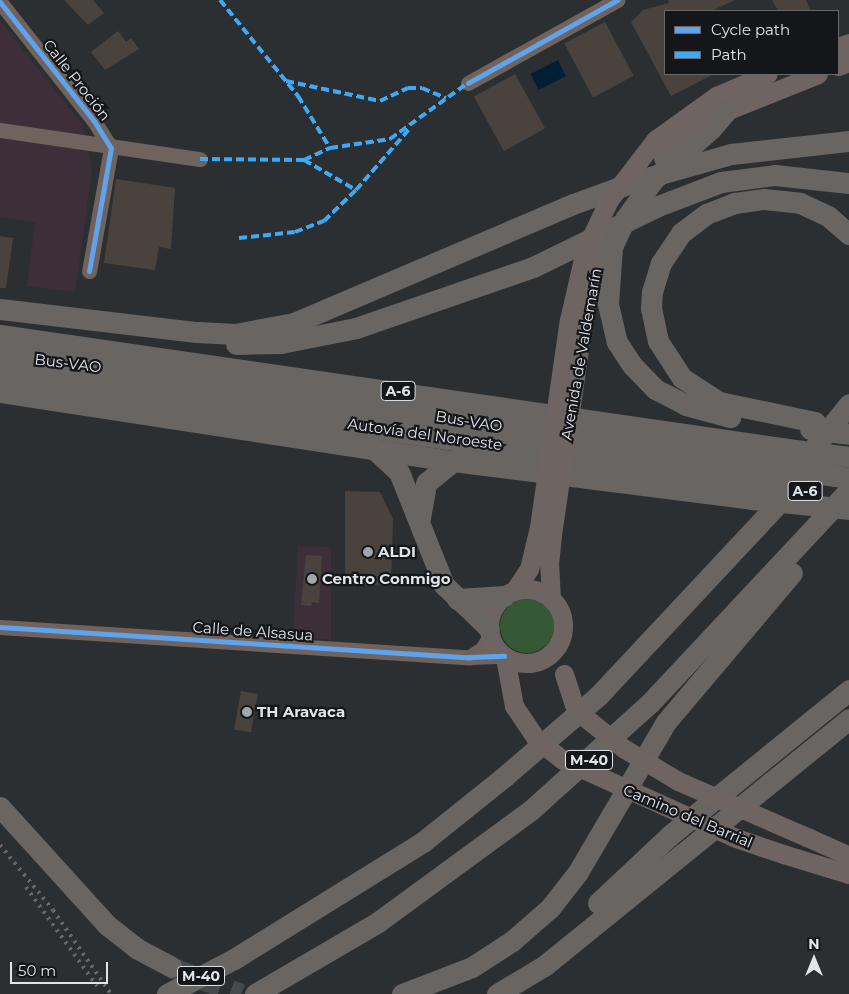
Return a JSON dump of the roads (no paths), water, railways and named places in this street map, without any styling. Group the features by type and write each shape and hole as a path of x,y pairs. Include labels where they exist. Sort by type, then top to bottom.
{"highway":[{"path":"726,111 711,129 654,180 625,219 600,248 614,332 632,365 655,389 686,405 724,416 813,425 849,426"},
{"path":"0,308 197,332 235,334 294,323 573,204 655,174 731,154 849,141"},
{"path":"0,318 191,342 255,344 316,338 356,328 533,267 699,188 775,175 849,183"},
{"path":"849,234 828,216 800,203 764,200 735,203 706,214 681,233 661,263 652,292 651,309 658,341 682,378 719,402 849,434"},
{"name":"A-6","path":"0,335 849,457"},
{"name":"Bus-VAO","path":"0,355 849,478"},
{"name":"Autovía del Noroeste","path":"0,374 756,492 849,498"},
{"path":"0,392 453,461 756,492 849,508"},
{"path":"680,612 849,404"},
{"name":"M-40","path":"167,994 234,959 424,841 598,696 680,612 849,426"},
{"path":"374,449 399,472 438,573 457,599 490,631"},
{"path":"421,528 423,490 431,476 453,461"},
{"name":"M-40","path":"255,994 284,979 448,874 597,754 703,649 849,490"},
{"path":"402,994 472,967 512,941 550,908 578,872 666,722 849,508"},
{"path":"457,599 509,594"},
{"path":"525,975 669,836 849,690"},
{"path":"497,994 525,975 544,966 849,719"},
{"path":"0,807 108,925 136,948 171,967"}],"main road":[{"name":"Avenida de Valdemarín","path":"551,598 546,527 576,321 600,248 609,200 656,140 716,96 766,75"},
{"path":"726,111 816,75"},
{"name":"Avenida de Valdemarín","path":"509,594 529,569 546,527"},
{"path":"534,590 551,598 563,619 560,642 552,653 535,662 522,663 505,656 490,631 494,607 509,594 534,590"},
{"name":"Camino del Barrial","path":"560,642 564,674 571,699 582,715 623,748 678,781 849,856"},
{"name":"Camino del Barrial","path":"505,656 514,706 536,739 563,760 736,838 849,874"}],"street":[{"path":"468,83 617,0"},
{"name":"Calle Proción","path":"0,2 94,120 111,148"},
{"path":"0,130 111,148 200,159"},
{"path":"89,271 111,148"},
{"name":"Calle de Alsasua","path":"0,627 470,658 505,656"},
{"path":"470,658 483,648 490,631"}],"water":[{"path":"558,60 566,76 539,90 530,74"}],"tunnel":[{"path":"171,967 241,994"}],"railway":[{"path":"0,845 53,910 111,994"},
{"path":"26,887 97,986"}],"place":[{"name":"ALDI","path":"368,552"},
{"name":"Centro Conmigo","path":"312,579"},
{"name":"TH Aravaca","path":"247,712"}]}
